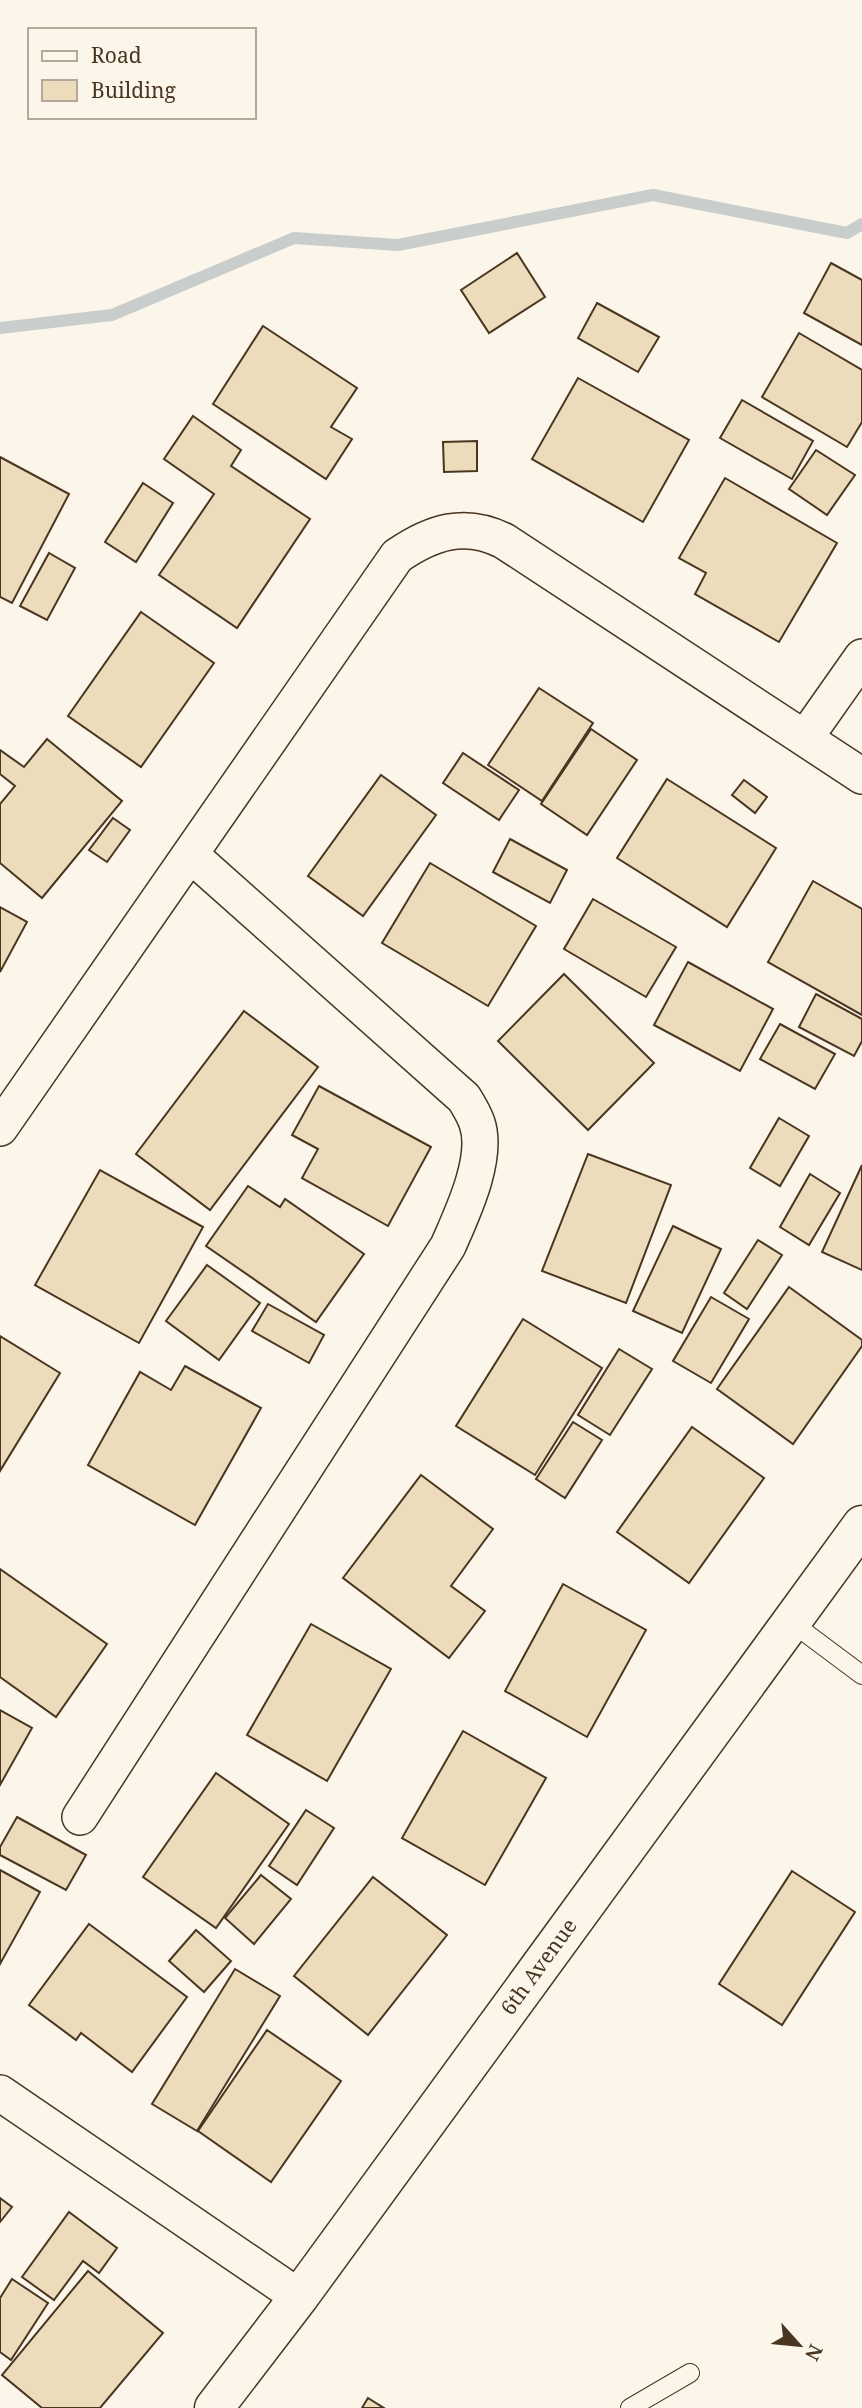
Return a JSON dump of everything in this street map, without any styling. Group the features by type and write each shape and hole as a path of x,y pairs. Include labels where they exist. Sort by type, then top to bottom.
{"street":[{"path":"0,1128 192,856 397,556 419,541 453,530 486,532 504,541 862,776"},
{"path":"805,738 862,657"},
{"path":"79,1817 448,1246 466,1204 479,1159 478,1125 464,1098 192,856"},
{"name":"6th Avenue","path":"214,2408 299,2297 862,1525"},
{"path":"0,2094 299,2297"}],"lane":[{"path":"791,1622 862,1675"},
{"path":"630,2408 690,2373"}],"building":[{"path":"517,253 545,297 489,333 461,290"},
{"path":"831,263 862,280 862,345 804,313"},
{"path":"597,303 659,337 638,372 578,338"},
{"path":"263,326 357,388 331,427 352,439 326,479 213,404"},
{"path":"799,333 862,370 862,422 847,447 762,397"},
{"path":"578,378 689,440 643,522 532,459"},
{"path":"742,400 813,441 792,479 720,438"},
{"path":"193,416 241,450 231,466 310,519 237,628 159,575 214,494 164,459"},
{"path":"477,441 477,471 444,472 443,442"},
{"path":"816,450 855,475 827,515 789,489"},
{"path":"0,457 69,494 12,603 0,597"},
{"path":"725,478 837,543 779,642 695,594 706,573 679,558"},
{"path":"143,483 173,503 136,562 105,542"},
{"path":"49,553 75,568 47,620 20,606"},
{"path":"141,612 214,663 141,767 68,716"},
{"path":"539,688 593,723 542,801 488,765"},
{"path":"591,729 637,760 587,835 541,804"},
{"path":"47,739 122,801 42,898 0,863 0,804 15,786 0,774 0,750 24,767"},
{"path":"463,753 519,790 499,820 443,783"},
{"path":"381,775 436,815 363,916 308,876"},
{"path":"667,779 776,848 727,927 617,858"},
{"path":"744,780 767,797 755,813 732,795"},
{"path":"113,818 130,830 107,862 89,850"},
{"path":"510,839 567,870 550,903 493,872"},
{"path":"430,863 536,926 488,1006 382,943"},
{"path":"813,881 862,909 862,1015 768,962"},
{"path":"593,899 676,947 646,997 564,949"},
{"path":"0,907 27,922 0,972"},
{"path":"688,962 773,1009 740,1071 654,1025"},
{"path":"564,974 654,1063 588,1130 498,1041"},
{"path":"816,994 862,1019 862,1041 854,1056 799,1027"},
{"path":"244,1011 318,1067 210,1210 136,1154"},
{"path":"780,1024 835,1054 815,1089 760,1059"},
{"path":"319,1086 431,1147 388,1226 302,1178 318,1149 292,1135"},
{"path":"779,1118 809,1136 780,1186 750,1168"},
{"path":"588,1154 671,1185 626,1303 542,1271"},
{"path":"862,1165 862,1270 822,1252"},
{"path":"100,1170 203,1227 139,1343 35,1285"},
{"path":"810,1174 840,1193 809,1245 780,1227"},
{"path":"248,1186 280,1207 285,1199 364,1254 316,1322 206,1246"},
{"path":"673,1226 721,1249 682,1333 633,1311"},
{"path":"758,1240 782,1255 747,1309 724,1293"},
{"path":"207,1265 260,1303 219,1360 166,1321"},
{"path":"789,1287 862,1340 862,1346 793,1444 717,1389"},
{"path":"711,1297 749,1319 711,1383 673,1361"},
{"path":"268,1304 324,1335 309,1363 252,1331"},
{"path":"523,1319 602,1368 535,1475 456,1426"},
{"path":"0,1336 60,1373 0,1471"},
{"path":"619,1349 652,1369 610,1435 578,1415"},
{"path":"185,1366 261,1408 195,1525 88,1465 140,1372 171,1390"},
{"path":"573,1422 602,1440 565,1498 536,1479"},
{"path":"692,1427 764,1478 689,1583 617,1532"},
{"path":"421,1475 493,1529 451,1586 485,1611 449,1658 343,1578"},
{"path":"0,1569 107,1644 56,1717 0,1677"},
{"path":"563,1584 646,1630 587,1737 505,1691"},
{"path":"311,1624 391,1669 327,1781 247,1735"},
{"path":"0,1710 32,1728 0,1785"},
{"path":"463,1731 546,1778 485,1885 402,1838"},
{"path":"216,1773 289,1824 216,1928 143,1877"},
{"path":"306,1810 334,1828 297,1885 269,1866"},
{"path":"17,1817 86,1855 66,1890 0,1855 0,1847"},
{"path":"0,1870 40,1892 0,1964"},
{"path":"792,1871 855,1912 782,2025 719,1984"},
{"path":"261,1875 291,1899 254,1944 225,1918"},
{"path":"373,1877 447,1935 368,2035 294,1976"},
{"path":"89,1924 187,1997 132,2072 81,2033 76,2040 29,2005"},
{"path":"196,1930 231,1961 204,1992 169,1961"},
{"path":"235,1969 280,1996 197,2131 152,2104"},
{"path":"267,2030 341,2081 271,2182 198,2131"},
{"path":"0,2198 12,2207 0,2222"},
{"path":"69,2212 117,2248 99,2273 83,2261 54,2300 22,2277"},
{"path":"88,2271 163,2333 100,2408 42,2408 2,2375"},
{"path":"12,2279 48,2303 11,2360 0,2352 0,2298"},
{"path":"368,2398 384,2408 362,2408"}],"waterway":[{"path":"0,328 112,315 294,238 398,245 653,195 847,233 862,224"}]}
